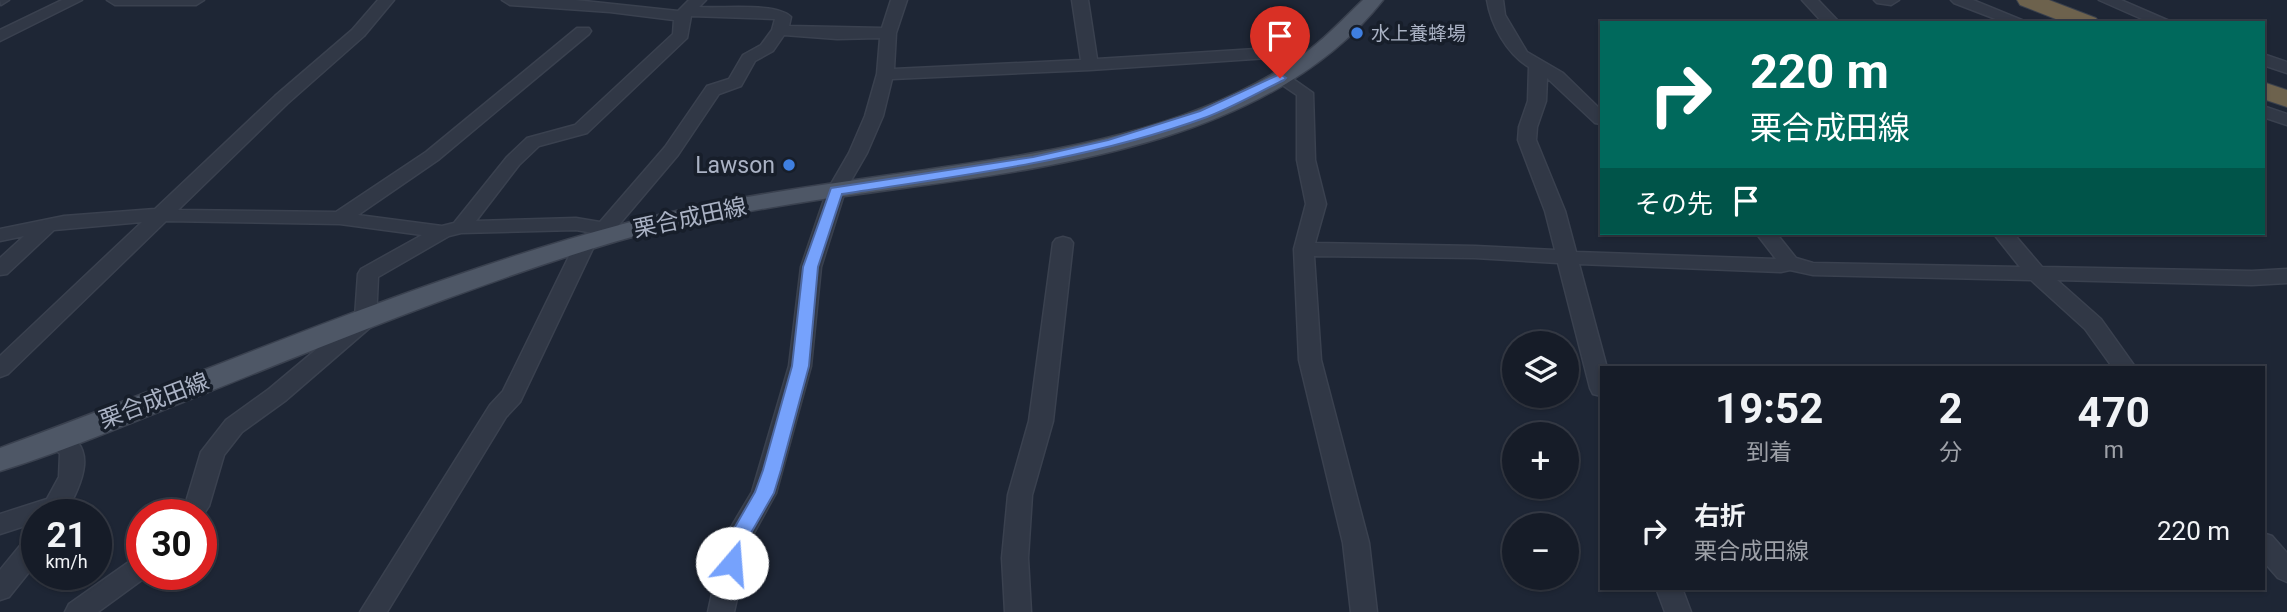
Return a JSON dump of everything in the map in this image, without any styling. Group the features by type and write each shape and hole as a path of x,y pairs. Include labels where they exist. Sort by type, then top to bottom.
{"highway":[{"path":"2028,0 2083,21"},
{"path":"2048,0 2102,21"},
{"path":"2265,83 2287,91"},
{"path":"2265,91 2287,99"}],"main road":[{"name":"栗合成田線","path":"0,460 365,320 597,236 707,211 1033,161 1111,144 1205,114 1280,78 1305,62 1374,0"}],"street":[{"path":"0,36 74,0"},
{"path":"115,0 196,0"},
{"path":"0,369 281,100 358,33 386,0"},
{"path":"373,612 498,411 512,396 597,236 672,151 713,90 735,82 749,58 767,48 780,30 783,17 774,13 722,14 690,9 510,0"},
{"path":"720,612 737,539 764,493 797,379 811,267 836,191 874,116 885,74 888,33 899,0"},
{"path":"1080,0 1090,65"},
{"path":"1495,0 1497,15 1521,55 1556,77 1600,118"},
{"path":"1810,0 1830,21"},
{"path":"1882,0 1891,0"},
{"path":"1959,0 2016,21"},
{"path":"2107,0 2161,21"},
{"path":"199,499 213,452 234,426 277,395 365,320 368,274 452,229 533,142 581,129 642,75 681,35 690,9"},
{"path":"780,30 837,34 888,33"},
{"path":"340,218 432,156 583,31"},
{"path":"885,74 1090,65 1286,52 1305,62"},
{"path":"2265,60 2287,68"},
{"path":"1537,65 1537,101 1528,127 1527,140 1555,211 1600,384"},
{"path":"1280,78 1305,93 1306,160 1316,204 1304,249 1310,360 1356,543 1364,612"},
{"path":"2265,112 2287,120"},
{"path":"0,235 111,217 159,215 340,218 452,229 576,224 597,236"},
{"path":"0,269 47,226"},
{"path":"1768,235 1789,263"},
{"path":"2005,235 2036,272 2093,324 2124,366"},
{"path":"1017,612 1015,558 1020,495 1041,421 1063,243"},
{"path":"1304,249 1409,253 1475,252 1730,265 1781,266 1789,263 1813,269 2252,278 2287,276"},
{"path":"57,439 72,450 71,477 60,499"},
{"path":"0,524 21,519"},
{"path":"2265,545 2287,571"},
{"path":"3,581 21,561"},
{"path":"78,612 126,578"},
{"path":"1669,590 1678,612"}],"place":[{"name":"水上養蜂場","path":"1357,33"},
{"name":"Lawson","path":"789,165"}],"route":[{"path":"732,563 737,539 764,493 772,470 800,366 811,267 836,191 1033,161 1111,144 1205,114 1280,78"}]}
